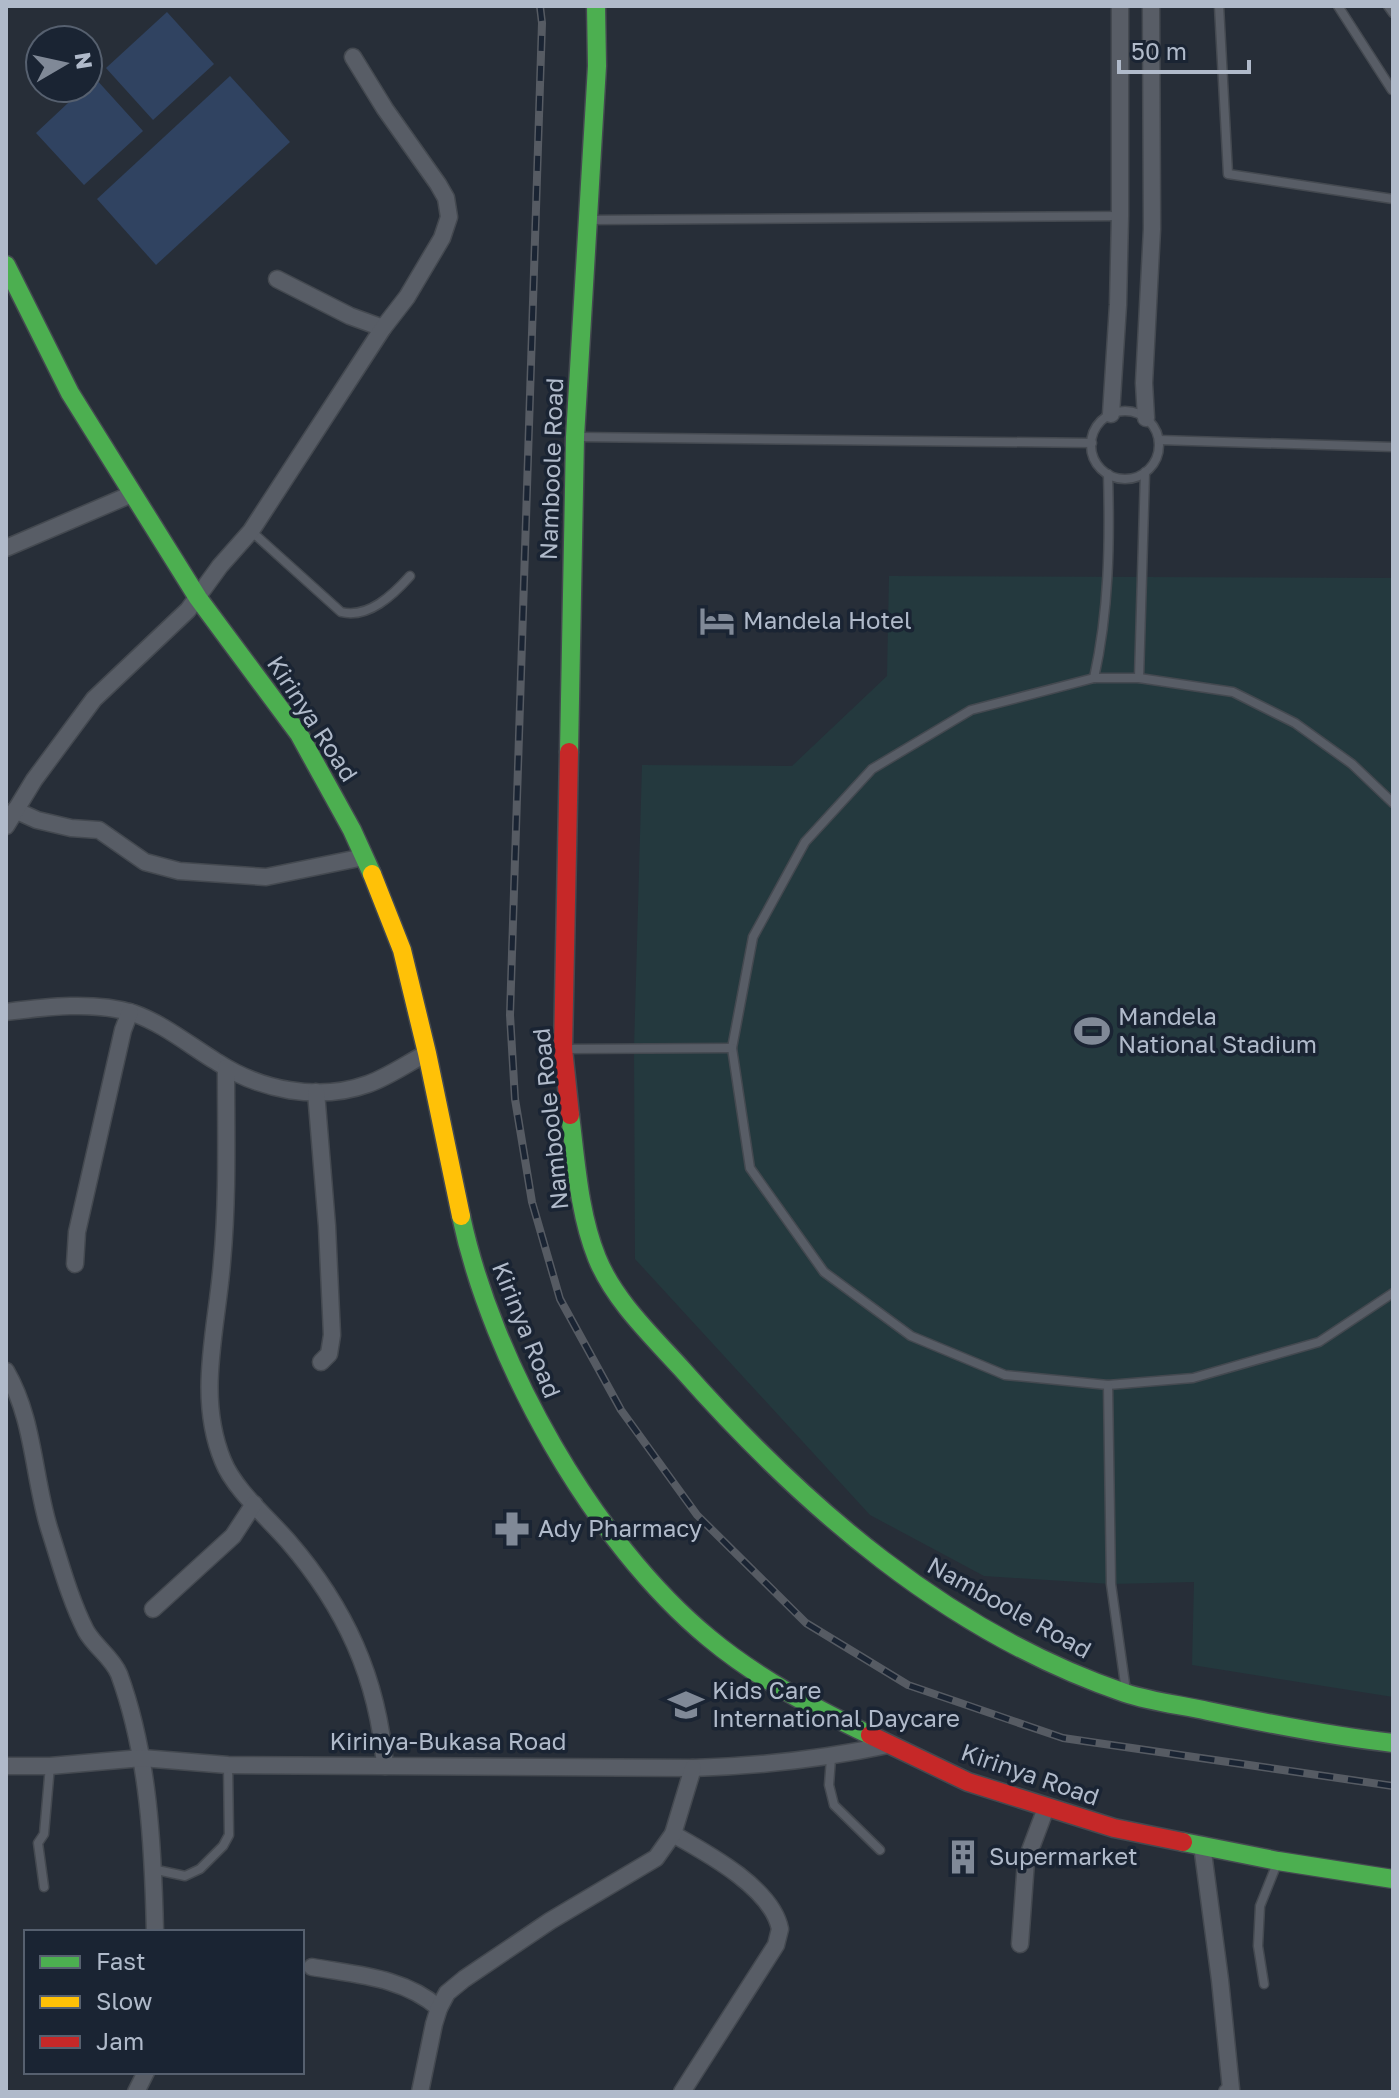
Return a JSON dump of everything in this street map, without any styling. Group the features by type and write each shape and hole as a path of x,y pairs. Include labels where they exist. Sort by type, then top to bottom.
{"main road":[{"name":"Namboole Road","path":"596,6 597,66 575,437 563,1049 581,1197 597,1258 615,1292 653,1337 723,1416 789,1482 880,1560 953,1610 1045,1660 1127,1694 1322,1735 1393,1743"},
{"name":"Kirinya Road","path":"7,268 70,393 132,494 198,598 299,734 342,809 402,950 466,1240 483,1299 528,1403 598,1516 645,1575 708,1637 757,1673 826,1714 968,1782 1114,1828 1278,1861 1393,1879"}],"street":[{"path":"1111,414 1120,216 1120,6"},
{"path":"1146,418 1144,383 1152,229 1151,6"},
{"path":"6,826 94,699 198,598 220,566 251,531 383,328 407,297 442,238 449,217 446,198 353,57"},
{"path":"277,279 350,316 383,328"},
{"path":"6,548 132,494"},
{"path":"15,810 37,820 71,828 99,830 145,862 179,871 266,877 364,857"},
{"path":"6,1012 99,1007 130,1012 159,1023 226,1068 282,1090 316,1092 369,1084 427,1053"},
{"path":"75,1264 77,1232 93,1156 130,1012"},
{"path":"226,1068 224,1135 227,1190 217,1316 210,1351 210,1407 223,1460 254,1504 327,1589 346,1621 382,1727 385,1766"},
{"path":"316,1092 332,1335 329,1354 321,1362"},
{"path":"6,1371 25,1412 40,1496 63,1569 87,1632 118,1673 142,1758 155,1930"},
{"path":"153,1609 233,1536 254,1504"},
{"name":"Kirinya-Bukasa Road","path":"6,1766 50,1766 142,1758 228,1765 693,1768 758,1766 831,1758 888,1745"},
{"path":"420,2092 439,2008 447,1993 550,1921 656,1858 673,1834 693,1768"},
{"path":"1020,1944 1026,1861 1046,1808"},
{"path":"673,1834 719,1859 743,1878 771,1909 780,1929 776,1945 682,2092"},
{"path":"1202,1845 1232,2091"},
{"path":"312,1967 394,1981 422,1993 439,2008"},
{"path":"136,2092 145,2074"}],"lane":[{"path":"1219,6 1228,174 1393,199"},
{"path":"1338,6 1393,90"},
{"path":"1388,6 1393,13"},
{"path":"588,220 1120,216"},
{"path":"1129,411 1146,418 1157,432 1158,452 1154,464 1133,478 1108,474 1093,455 1094,432 1101,421 1111,414 1129,411"},
{"path":"575,437 1092,443"},
{"path":"1159,440 1393,447"},
{"path":"1139,678 1145,472"},
{"path":"1094,678 1102,641 1108,576 1108,474"},
{"path":"251,531 341,612 351,615 387,599 410,576"},
{"path":"1393,803 1352,764 1295,723 1233,692 1139,678 1094,678 971,710 872,769 805,842 753,937 732,1048 750,1168 824,1272 911,1336 1005,1375 1108,1385 1193,1378 1319,1342 1393,1293"},
{"path":"563,1049 732,1048"},
{"path":"1108,1385 1111,1584 1127,1694"},
{"path":"831,1758 829,1785 834,1805 880,1850"},
{"path":"152,1869 185,1876 200,1869 223,1846 229,1835 228,1765"},
{"path":"44,1887 38,1843 44,1834 50,1766"},
{"path":"1264,1984 1258,1946 1260,1906 1278,1861"}],"green space":[{"path":"889,576 1393,578 1393,1697 1192,1665 1194,1582 1111,1584 984,1576 870,1515 635,1259 634,1048 642,765 792,766 887,676"}],"water":[{"path":"167,12 214,64 153,120 106,68"},
{"path":"230,76 290,142 156,265 97,199"},
{"path":"104,88 143,131 84,185 36,133 67,104 104,104"}],"railway":[{"path":"540,6 542,23 510,1015 515,1099 532,1202 560,1299 621,1410 697,1515 806,1623 908,1685 1063,1738 1393,1786"}],"traffic: fast":[{"path":"569,752 575,437 597,66 596,6"},
{"path":"6,265 70,393 198,598 299,734 352,830 372,874"},
{"path":"570,1115 586,1224 604,1273 623,1303 777,1469 882,1560 998,1636 1060,1667 1125,1693 1277,1725 1393,1743"},
{"path":"461,1216 476,1272 523,1388 553,1446 626,1552 666,1598 727,1653 786,1691 870,1735"},
{"path":"1183,1842 1393,1879"}],"traffic: slow":[{"path":"372,874 402,950 461,1216"}],"traffic: jam":[{"path":"569,752 563,1049 570,1115"},
{"path":"870,1735 968,1782 1114,1828 1183,1842"}],"place":[{"name":"Mandela Hotel","path":"717,621"},
{"name":"Mandela National Stadium","path":"1092,1031"},
{"name":"Ady Pharmacy","path":"512,1529"},
{"name":"Kids Care International Daycare","path":"686,1705"},
{"name":"Supermarket","path":"963,1857"}]}
